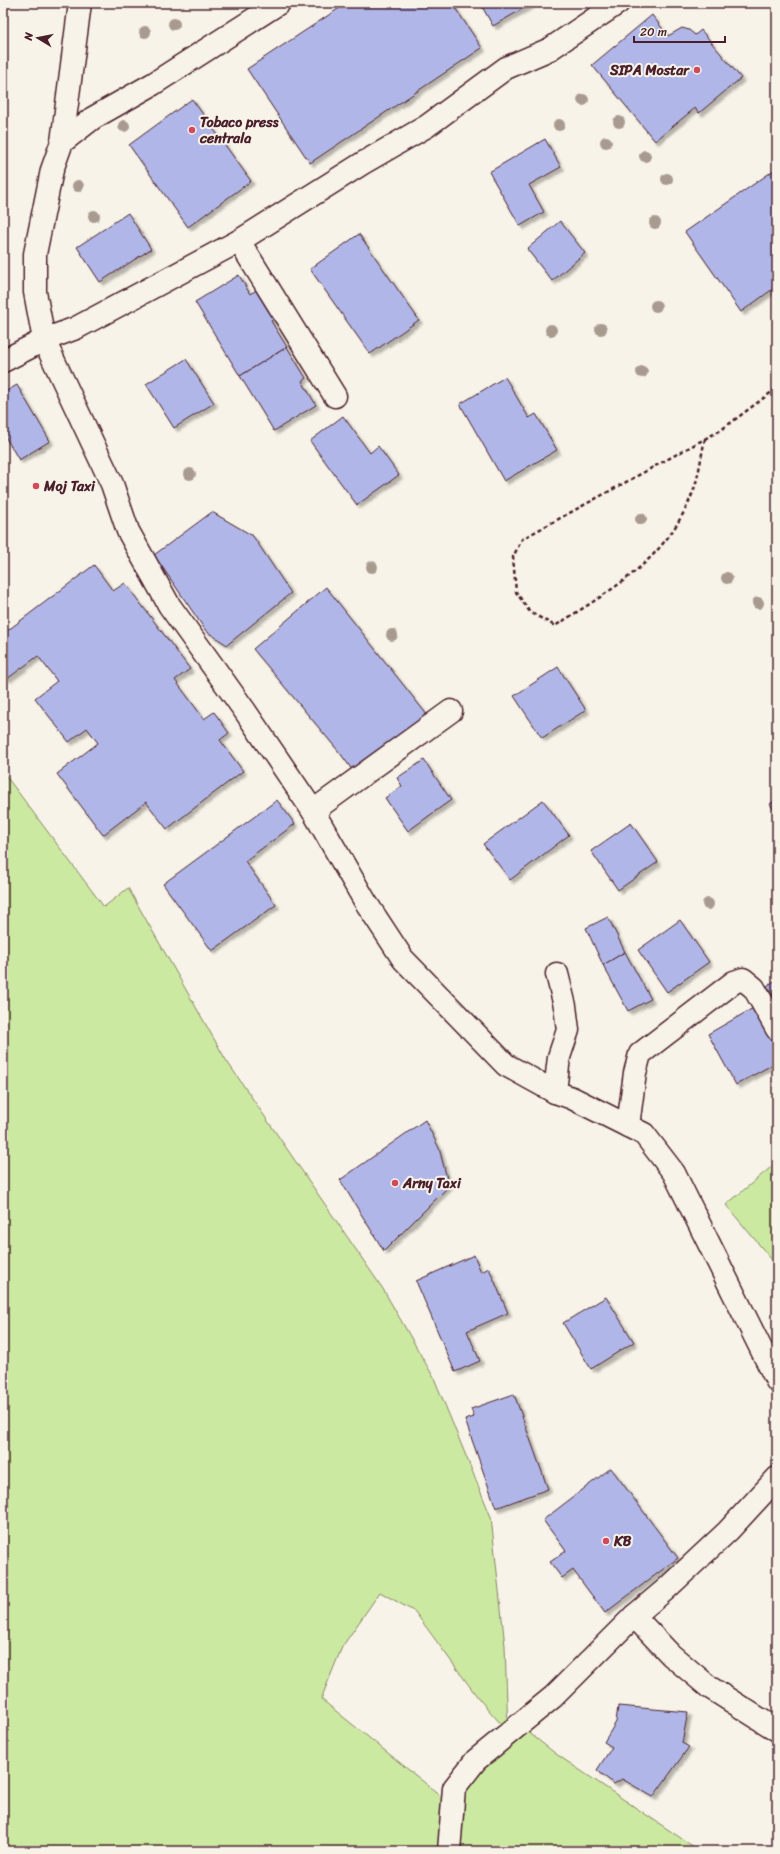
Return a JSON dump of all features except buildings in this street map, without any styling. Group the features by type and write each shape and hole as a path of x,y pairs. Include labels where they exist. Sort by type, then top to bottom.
{"street":[{"path":"80,3 62,142 52,170 35,254 36,292 44,340 112,484 128,531 169,606 245,711 313,811 365,901 404,959 506,1065 555,1092 572,1098 644,1134 674,1173 777,1381"},
{"path":"62,142 93,118 153,84 279,3"},
{"path":"3,361 44,340 76,328 239,241 363,163 427,126 506,68 550,49 618,3"},
{"path":"239,241 336,396"},
{"path":"313,811 451,711"},
{"path":"555,1092 560,1057 568,1030 565,1006 557,974"},
{"path":"628,1126 635,1074 640,1054 734,982 744,979 754,988 777,1029"},
{"path":"449,1851 454,1788 476,1760 553,1697 634,1616 665,1590 728,1531 777,1478"},
{"path":"634,1616 671,1655 709,1687 777,1730"}],"path":[{"path":"704,439 693,491 678,523 668,540 638,570 555,626 530,612 516,592 513,557 522,539 704,439 721,430 777,388"}],"green space":[{"path":"3,772 104,907 128,888 226,1060 383,1289 434,1378 491,1517 505,1646 508,1732 518,1724 556,1754 700,1851 3,1851","holes":["380,1592 415,1612 479,1699 508,1732 451,1804 321,1699 342,1647"]},
{"path":"777,1162 777,1266 726,1205"}],"place":[{"name":"SIPA Mostar","path":"697,70"},
{"name":"Tobaco press centrala","path":"192,130"},
{"name":"Moj Taxi","path":"36,486"},
{"name":"Arny Taxi","path":"395,1183"},
{"name":"KB","path":"606,1541"}]}
